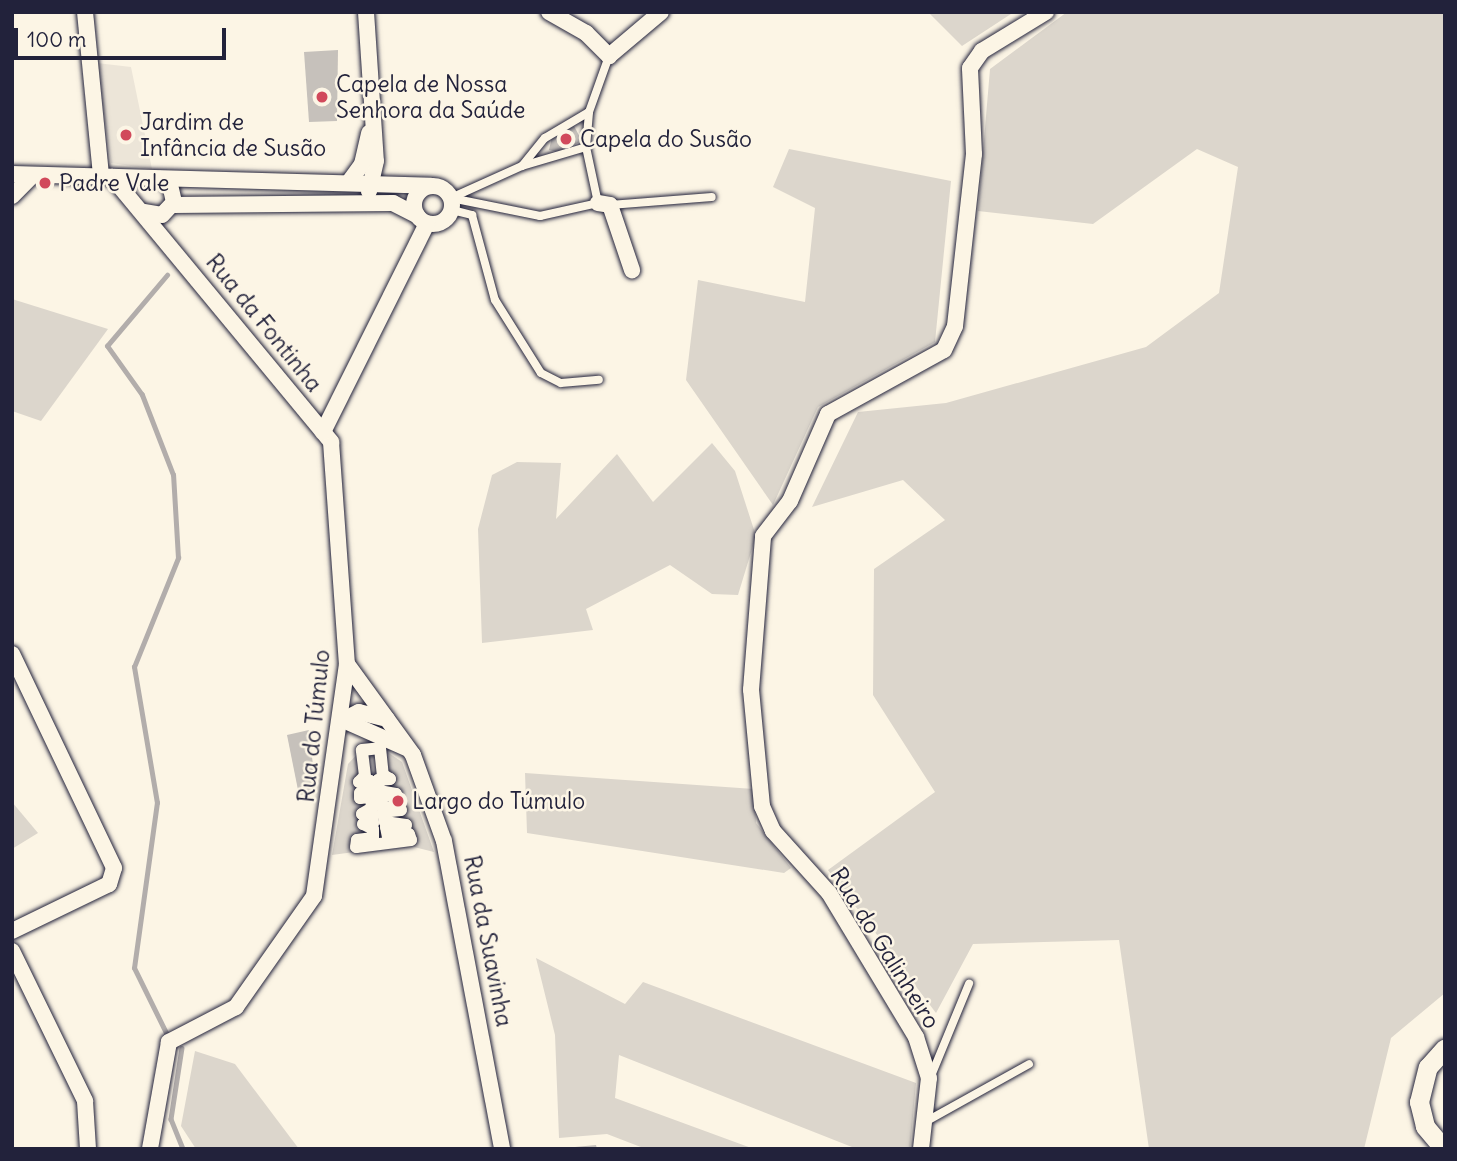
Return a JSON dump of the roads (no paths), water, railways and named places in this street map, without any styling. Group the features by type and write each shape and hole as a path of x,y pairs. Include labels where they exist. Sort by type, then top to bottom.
{"street":[{"path":"85,12 106,176"},
{"path":"332,202 364,184 369,162 366,12"},
{"path":"549,12 586,33 609,56 661,12"},
{"name":"Rua do Galinheiro","path":"922,1149 929,1078 916,1037 829,893 773,831 762,806 751,691 763,537 790,501 828,414 944,350 955,326 974,154 970,68 982,51 1046,12"},
{"path":"369,162 392,182"},
{"path":"364,184 369,162"},
{"path":"12,174 364,184 392,182 431,186 451,204 439,223 417,215 364,184"},
{"path":"12,196 32,176"},
{"name":"Rua da Fontinha","path":"106,176 141,206 323,432"},
{"path":"157,179 143,184 141,206 155,216 171,208 332,202 417,215"},
{"path":"157,179 173,190 170,244"},
{"path":"323,432 417,215 416,197 431,186"},
{"path":"604,204 632,270"},
{"name":"Rua do Túmulo","path":"150,1149 169,1042 236,1007 314,896 343,720 347,664 333,452 323,432"},
{"path":"12,654 114,868 108,884 12,930"},
{"name":"Rua da Suavinha","path":"347,664 408,749 456,881 502,1149"},
{"path":"343,720 359,712 388,720"},
{"path":"343,720 368,735 408,749"},
{"path":"338,753 368,735"},
{"path":"380,748 383,775 390,779 378,780 379,791 396,794 380,796 382,806 401,810 383,812 385,822 406,825 386,827 387,837 409,834 411,840 356,847 357,840 373,838 373,828 363,824 373,823 372,813 362,814 372,807 371,797 360,798 360,793 371,792 370,781 359,782 365,776 362,750 380,748"},
{"path":"12,951 85,1101 88,1149"},
{"path":"1444,1149 1425,1126 1419,1102 1428,1067 1445,1048"}],"lane":[{"path":"604,204 586,147 589,111 609,56"},
{"path":"522,166 545,138 589,111"},
{"path":"451,204 522,166 586,147"},
{"path":"451,204 540,216 604,204 712,197"},
{"path":"451,204 472,215 495,300 541,373 561,383 598,380"},
{"path":"929,1078 969,984"},
{"path":"925,1122 1029,1064"}],"waterway":[{"path":"166,1033 134,968 157,803 134,667 178,558 173,475 142,395 107,346 167,275"},
{"path":"182,1048 171,1119 183,1149"}],"place":[{"name":"Capela de Nossa Senhora da Saúde","path":"322,97"},
{"name":"Jardim de Infância de Susão","path":"126,135"},
{"name":"Capela do Susão","path":"566,139"},
{"name":"Padre Vale","path":"45,183"},
{"name":"Largo do Túmulo","path":"398,801"}]}
